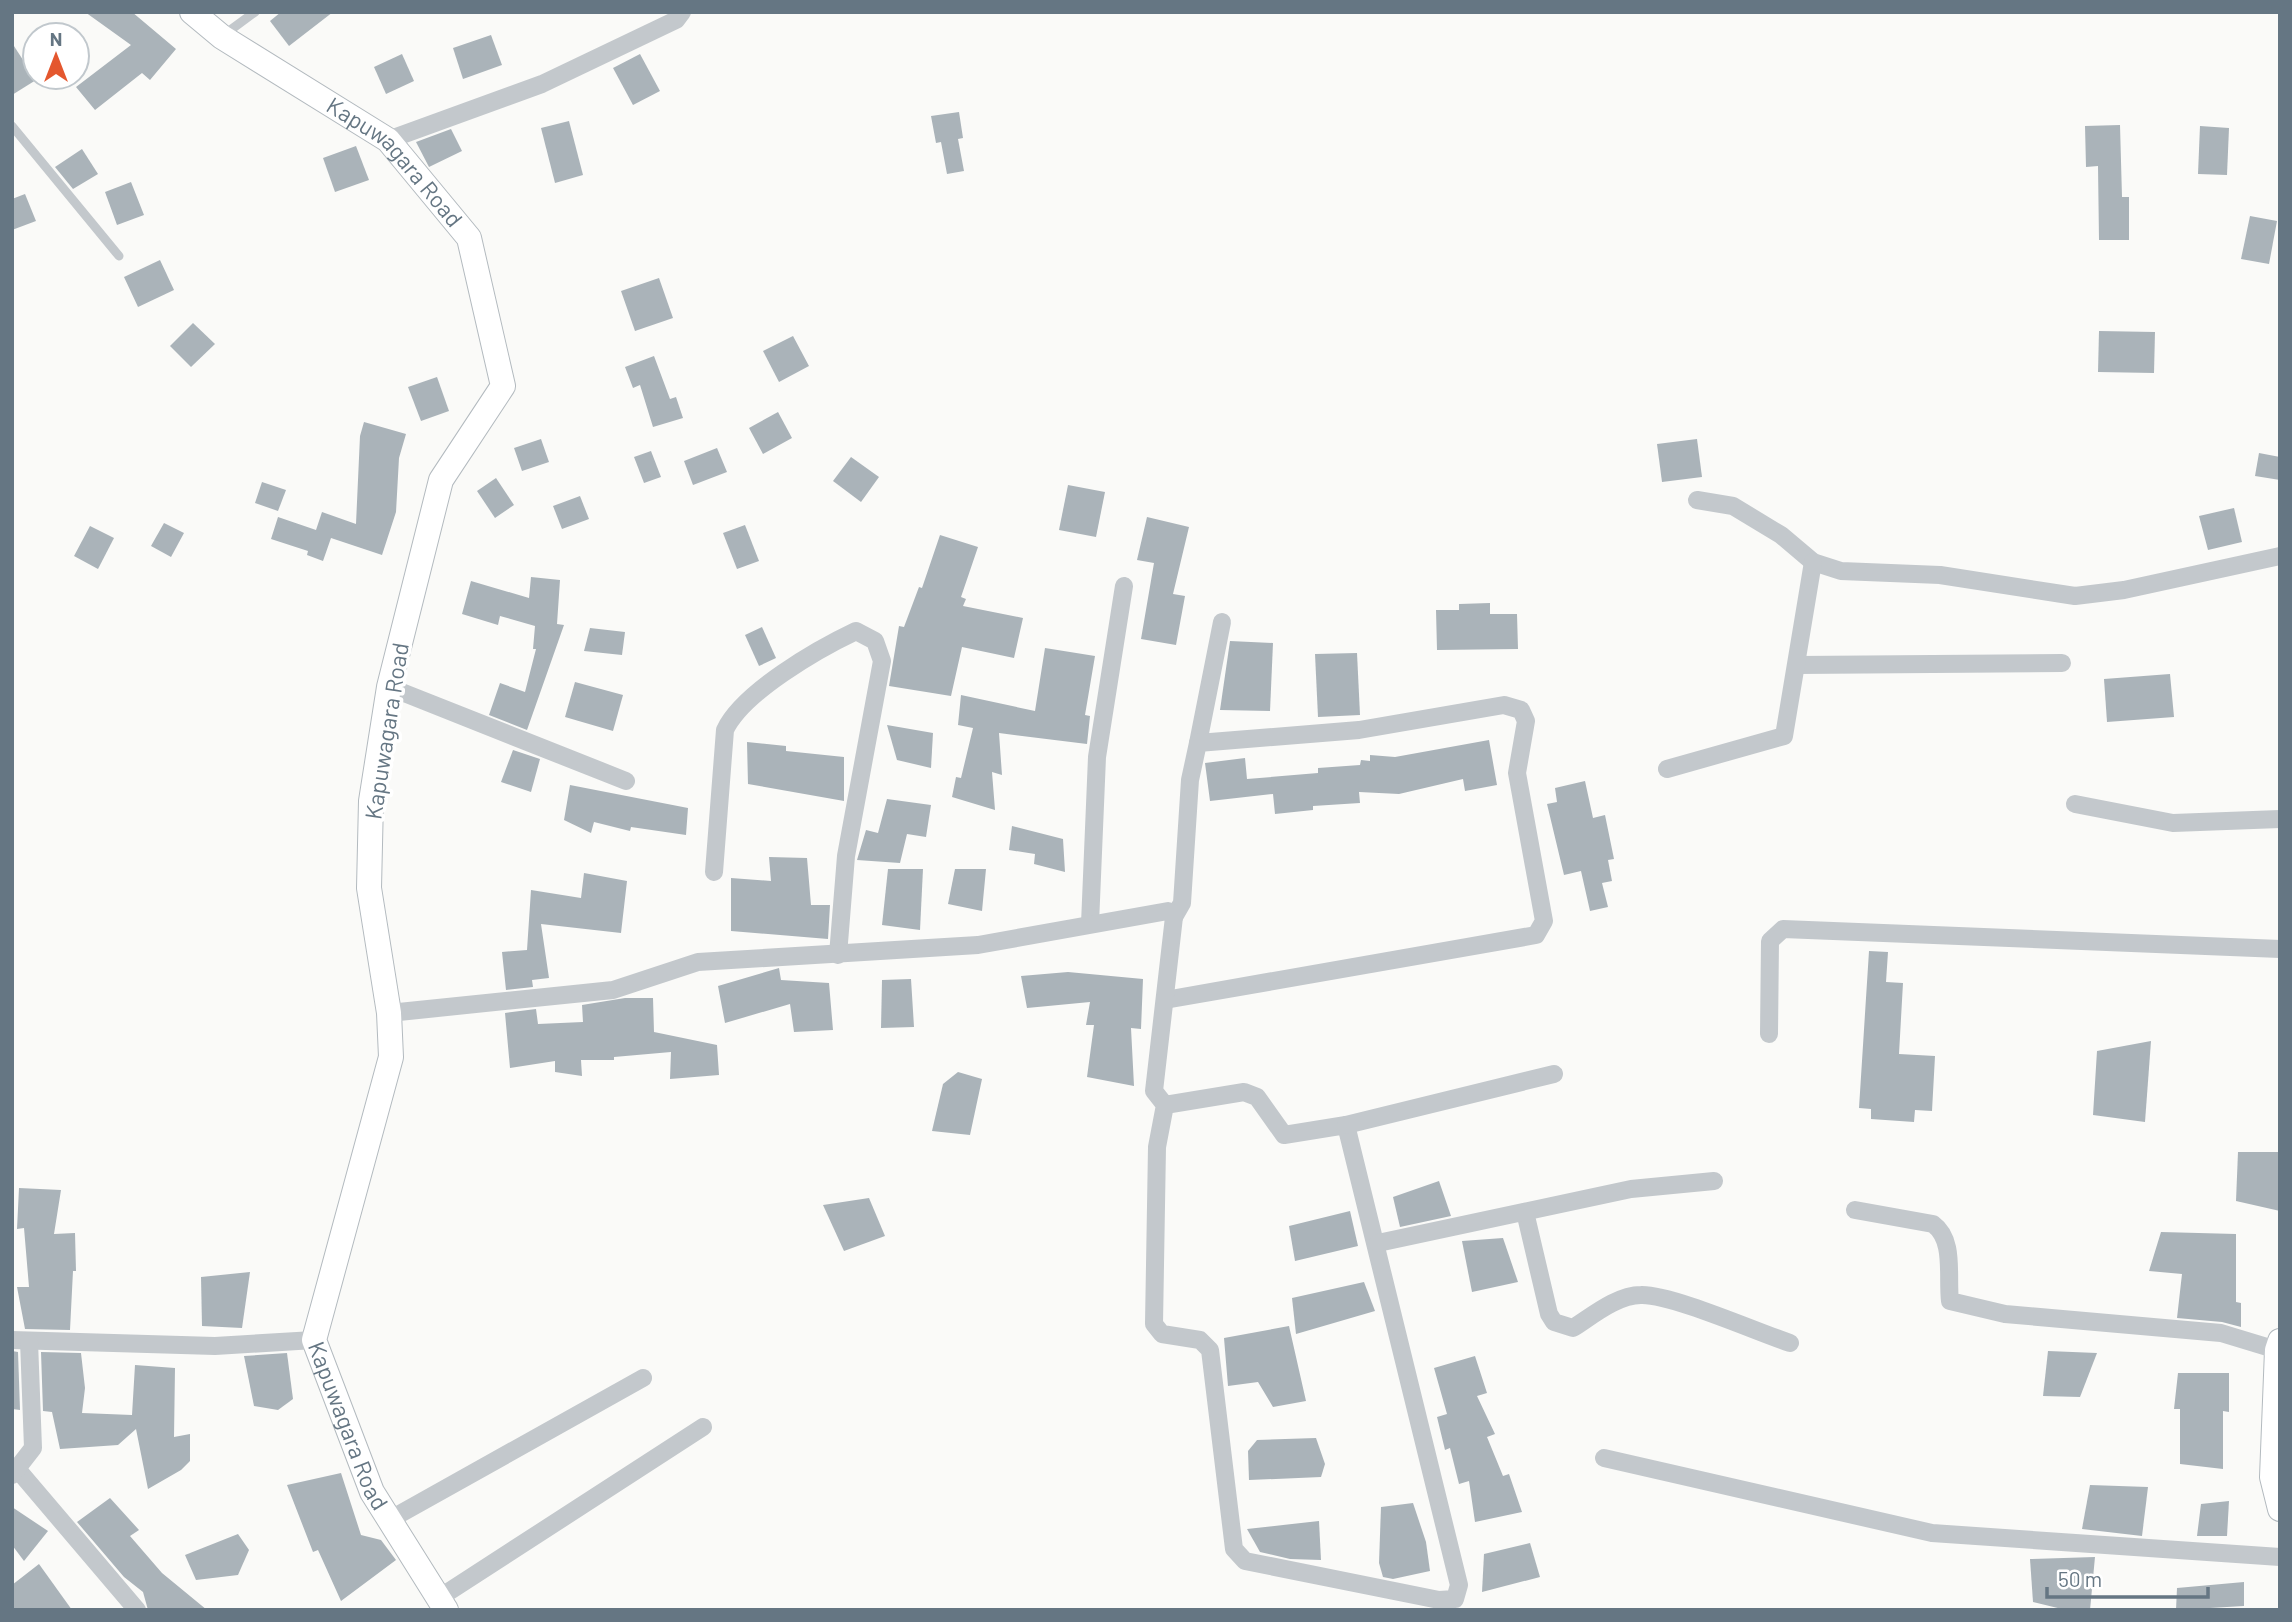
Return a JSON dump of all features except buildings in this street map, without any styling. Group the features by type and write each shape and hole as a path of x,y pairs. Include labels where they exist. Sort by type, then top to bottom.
{"street":[{"name":"Kapuwagara Road","path":"192,12 222,37 388,140 469,238 503,386 440,480 389,687 371,802 369,888 390,1013 391,1057 314,1340 372,1492 442,1604"},
{"path":"388,140 541,84 676,20 682,12"},
{"path":"1697,500 1733,506 1781,535 1813,562 1841,571 1940,575 2075,596 2124,590 2280,556"},
{"path":"1667,769 1784,736 1813,562"},
{"path":"1090,924 1097,757 1124,586"},
{"path":"1166,1105 1154,1091 1174,917 1182,903 1190,780 1222,622"},
{"path":"714,872 725,730 733,713 814,651 856,631 875,641 882,661 846,856 838,955"},
{"path":"1797,665 2062,663"},
{"path":"389,687 626,781"},
{"path":"1165,1000 1536,935 1544,921 1517,773 1526,721 1521,710 1504,705 1359,730 1198,743"},
{"path":"2075,804 2173,823 2280,819"},
{"path":"390,1013 612,990 698,962 978,945 1168,911 1174,917"},
{"path":"1769,1034 1770,942 1783,929 2280,949"},
{"path":"1166,1105 1244,1092 1256,1097 1284,1135 1346,1125 1554,1074"},
{"path":"1166,1105 1157,1147 1154,1324 1162,1334 1200,1339 1210,1350 1234,1549 1245,1561 1438,1600 1455,1599 1459,1585 1378,1243 1346,1125"},
{"path":"1378,1243 1631,1189 1714,1181"},
{"path":"1855,1210 1933,1224 1942,1231 1948,1241 1950,1301 2005,1314 2221,1334 2278,1345 2272,1477 2280,1509"},
{"path":"1525,1212 1549,1314 1554,1322 1573,1328 1626,1297 1642,1294 1683,1305 1790,1343"},
{"path":"137,1610 15,1472 33,1448 21,1340 215,1346 314,1340"},
{"path":"389,1520 643,1378"},
{"path":"442,1604 703,1427"},
{"path":"1604,1458 1932,1533 2280,1557"}],"lane":[{"path":"222,37 255,12"},
{"path":"12,126 118,256"}]}
